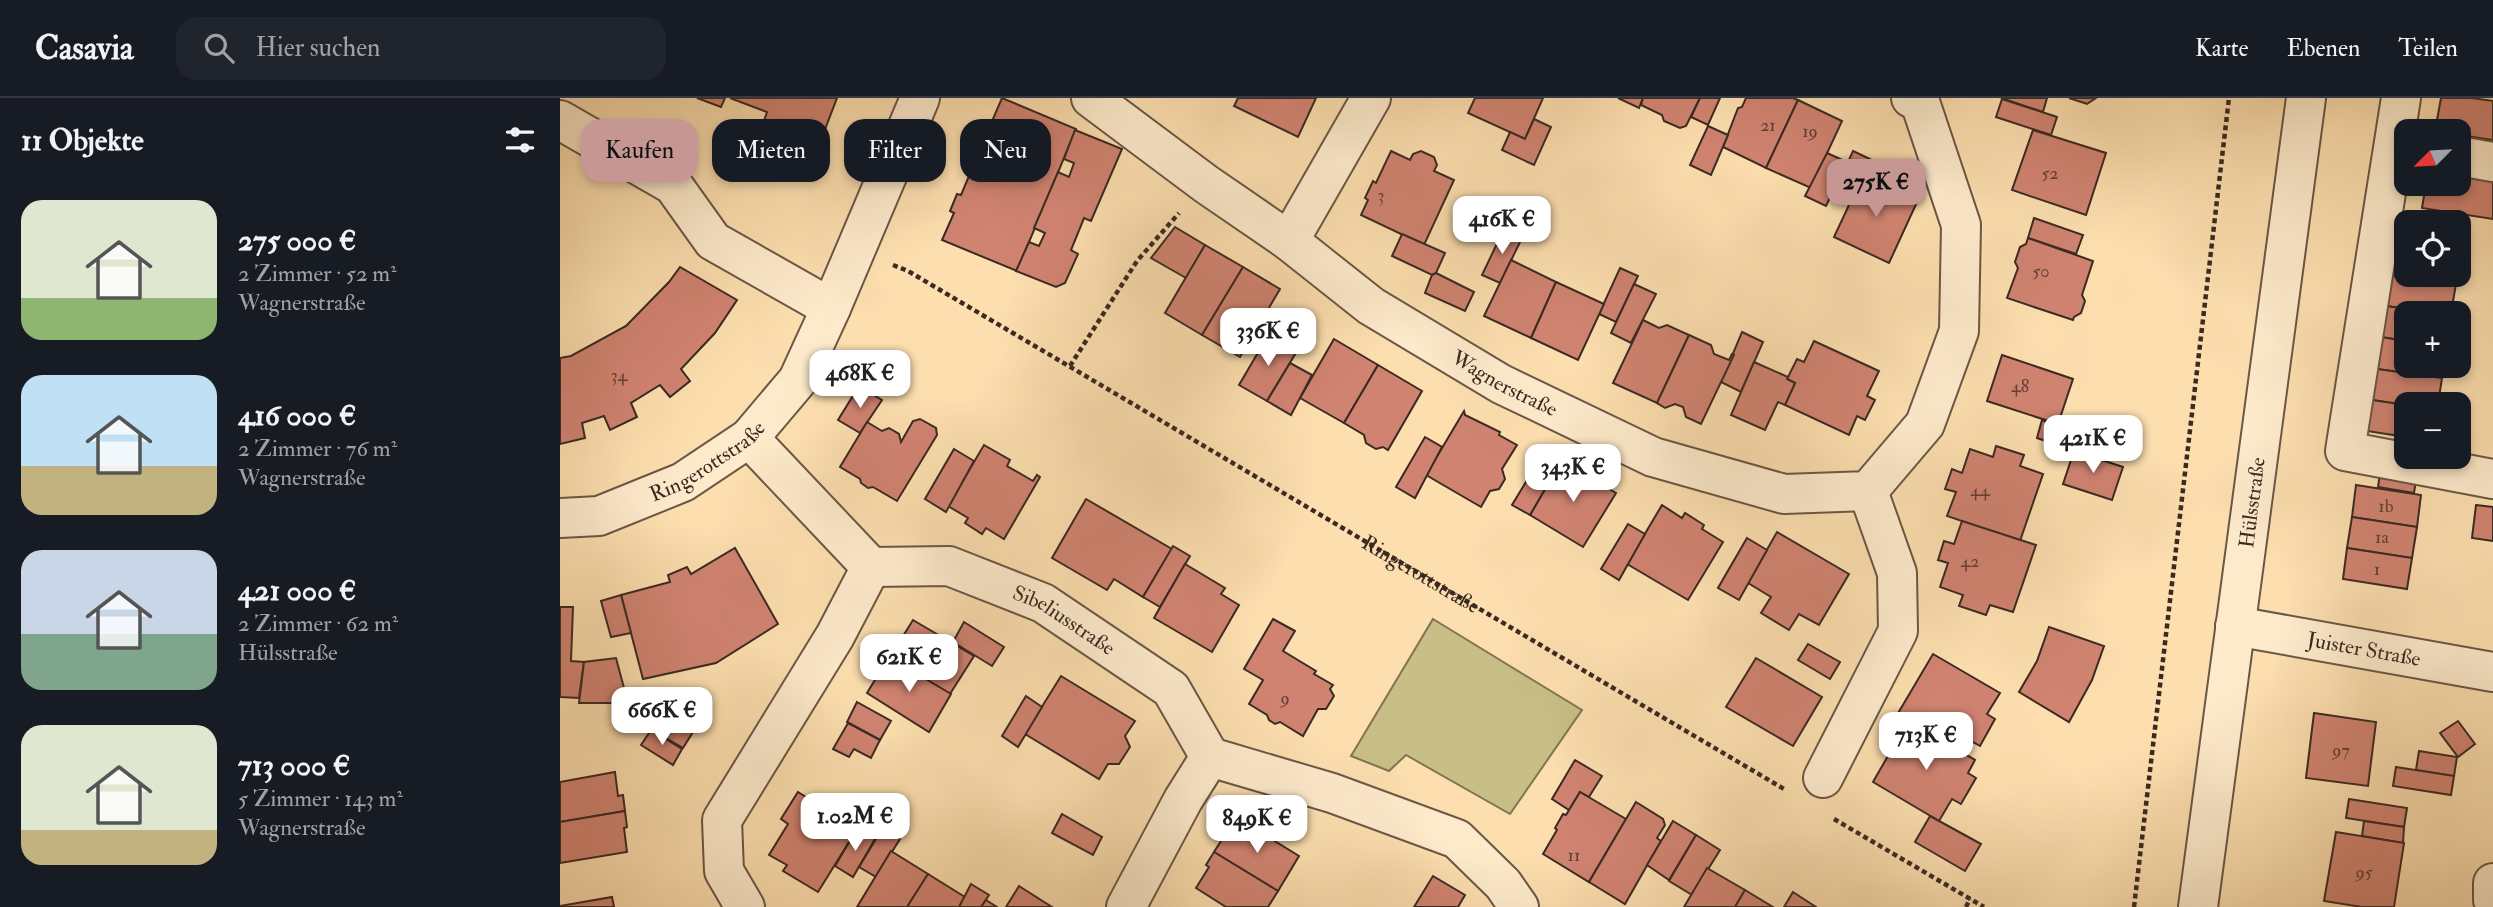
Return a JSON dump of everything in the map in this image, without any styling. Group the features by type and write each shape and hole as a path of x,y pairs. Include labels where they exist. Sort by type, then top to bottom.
{"street":[{"name":"Ringerottstraße","path":"560,518 599,516 683,482 749,438 798,380 920,98"},
{"name":"Wagnerstraße","path":"1091,98 1206,184 1289,240 1371,306 1501,384 1653,457 1784,494 1868,491"},
{"path":"1289,240 1371,98"},
{"name":"Hülsstraße","path":"2199,907 2306,98"},
{"path":"2401,119 2402,98"},
{"path":"1823,778 1898,631 1897,573 1868,491 1925,424 1959,331 1961,225 1917,99"},
{"path":"560,120 673,185 713,241 831,308"},
{"path":"2471,158 2493,162"},
{"path":"2394,178 2345,451 2493,480"},
{"path":"745,907 724,871 722,820 835,636 871,566 749,438"},
{"name":"Sibeliusstraße","path":"871,566 949,566 1043,603 1171,690 1210,757"},
{"name":"Juister Straße","path":"2235,625 2493,672"},
{"path":"1126,907 1183,800 1210,757 1332,793 1457,839 1503,884 1519,907"},
{"path":"2493,883 2493,901"}],"path":[{"path":"2134,907 2229,98"},
{"path":"1070,366 1137,261 1206,184"},
{"name":"Ringerottstraße","path":"856,250 908,271 1785,790"},
{"path":"1832,818 1984,907"},
{"path":"1966,907 1970,899"}],"shaded area":[{"path":"1433,619 1582,710 1510,814 1406,755 1389,771 1351,756"}],"building":[{"path":"697,98 725,98 721,107"},
{"path":"730,98 837,98 829,119 765,119 767,112"},
{"path":"1002,98 1076,129 1017,271 942,240 954,213 950,211 957,194 961,195 966,182 1051,182 1051,119 993,119"},
{"path":"1238,98 1316,98 1298,137 1234,106"},
{"path":"1475,98 1543,98 1525,139 1468,113"},
{"path":"1618,98 1643,98 1639,108"},
{"path":"1643,98 1700,98 1686,126 1680,128 1641,105"},
{"path":"1700,98 1720,98 1708,125 1691,117"},
{"path":"1746,98 1798,100 1766,168 1723,147 1738,108 1742,107"},
{"path":"2001,98 2047,98 2043,112"},
{"path":"2069,98 2096,98 2087,104"},
{"path":"2441,98 2493,101 2493,140 2471,137 2471,119 2437,119"},
{"path":"2002,99 2057,117 2051,135 1996,117"},
{"path":"1798,100 1842,121 1811,188 1766,168"},
{"path":"1534,119 1551,127 1534,165 1502,150 1510,132 1525,139"},
{"path":"1708,126 1728,135 1711,175 1690,165"},
{"path":"1075,130 1122,149 1091,221 1084,218 1071,250 1078,254 1065,283 1056,287 1016,271 1029,242 1039,246 1045,233 1034,228 1058,172 1069,177 1074,163 1064,159"},
{"path":"2033,130 2106,153 2086,215 2012,190"},
{"path":"1391,151 1410,160 1413,154 1421,151 1434,157 1437,165 1434,171 1454,180 1424,245 1361,215 1368,200 1365,198 1373,181 1376,183"},
{"path":"1853,151 1870,159 1855,191 1838,184"},
{"path":"1827,153 1847,162 1826,206 1805,196"},
{"path":"1863,175 1918,200 1889,263 1834,237"},
{"path":"2471,178 2493,182 2493,219 2471,216 2471,210 2422,208 2424,196 2471,196"},
{"path":"2034,218 2083,235 2076,254 2028,238"},
{"path":"1175,227 1205,245 1186,278 1151,258"},
{"path":"1504,229 1522,238 1500,283 1482,275"},
{"path":"1402,234 1445,253 1436,273 1432,275 1392,256"},
{"path":"2028,238 2093,261 2082,295 2085,301 2081,313 2073,320 2007,298 2018,268 2015,262 2020,247 2026,244"},
{"path":"1205,245 1243,267 1202,335 1165,313"},
{"path":"2394,249 2394,276 2390,275"},
{"path":"1511,260 1556,282 1531,338 1484,316"},
{"path":"680,267 737,300 715,333 681,369 690,381 670,397 660,385 631,403 637,417 610,430 604,416 582,423 585,438 560,444 560,358 571,356 626,326"},
{"path":"1243,267 1280,289 1240,357 1202,335"},
{"path":"1620,268 1638,276 1616,322 1599,314"},
{"path":"1436,273 1474,292 1465,311 1425,293 1432,275"},
{"path":"2390,275 2394,276 2394,287 2455,287 2453,301 2394,301 2394,307 2386,306"},
{"path":"1556,282 1604,304 1578,360 1531,338"},
{"path":"1634,284 1656,294 1631,343 1611,333"},
{"path":"2386,306 2394,307 2394,339 2381,337"},
{"path":"1643,320 1659,328 1667,325 1689,335 1657,403 1613,383"},
{"path":"1742,332 1763,342 1741,392 1721,382"},
{"path":"1269,334 1297,351 1267,401 1239,385"},
{"path":"1689,335 1711,345 1714,354 1729,360 1732,354 1734,355 1701,424 1686,417 1683,407 1675,404 1665,408 1657,403"},
{"path":"2381,337 2394,339 2394,371 2377,369"},
{"path":"1334,339 1378,365 1344,423 1300,398"},
{"path":"1814,341 1879,371 1867,396 1875,400 1865,420 1857,416 1849,435 1785,405 1795,383 1787,379 1797,359 1804,362"},
{"path":"2002,355 2073,379 2058,424 1987,401"},
{"path":"1754,362 1788,377 1787,379 1795,383 1785,405 1778,402 1765,430 1731,415"},
{"path":"1290,363 1312,375 1291,415 1267,401"},
{"path":"1378,365 1422,391 1388,450 1383,447 1376,449 1366,443 1364,435 1344,423"},
{"path":"2377,369 2394,371 2394,378 2442,378 2440,392 2394,392 2394,403 2372,400"},
{"path":"859,386 882,400 860,433 838,420"},
{"path":"2372,400 2394,403 2394,435 2367,431"},
{"path":"1464,411 1465,415 1500,432 1499,435 1517,445 1502,469 1505,479 1499,489 1490,491 1481,507 1426,475"},
{"path":"920,419 936,428 937,435 897,501 873,487 868,488 860,479 840,467 867,422 882,431 889,428 899,434 901,442 913,421"},
{"path":"2042,420 2091,436 2085,454 2037,438"},
{"path":"1425,437 1442,447 1415,498 1396,487"},
{"path":"984,445 1010,460 1007,466 1033,481 1037,475 1040,477 1004,539 986,528 982,534 965,523 968,518 948,506"},
{"path":"1996,446 2024,455 2020,466 2043,474 2020,541 1947,516 1956,492 1945,489 1952,469 1962,473 1970,449 1993,457"},
{"path":"954,449 974,461 946,512 925,499"},
{"path":"2074,451 2123,467 2112,500 2063,484"},
{"path":"1561,461 1616,493 1583,547 1530,515"},
{"path":"1538,462 1555,472 1530,515 1512,505"},
{"path":"2381,467 2417,473 2414,493 2378,487"},
{"path":"2356,485 2421,495 2417,527 2352,517"},
{"path":"1086,499 1172,549 1143,597 1114,579 1107,590 1052,558"},
{"path":"1662,505 1682,518 1685,513 1704,525 1702,529 1723,542 1688,600 1627,564"},
{"path":"2476,505 2493,507 2493,541 2472,538"},
{"path":"2352,517 2417,527 2412,558 2347,548"},
{"path":"1962,521 2036,545 2013,612 1990,605 1986,615 1959,606 1963,595 1940,587 1948,563 1938,560 1944,541 1954,544"},
{"path":"1628,524 1645,534 1619,580 1601,569"},
{"path":"1777,532 1849,574 1819,625 1799,614 1789,630 1761,613 1771,597 1748,583"},
{"path":"1747,538 1767,550 1739,600 1718,588"},
{"path":"1173,546 1190,556 1160,607 1143,597"},
{"path":"735,548 778,624 716,663 643,679 621,595 670,582 668,575 687,567 691,574"},
{"path":"2347,548 2412,558 2407,589 2343,579"},
{"path":"1185,564 1225,588 1221,594 1239,605 1212,652 1154,618"},
{"path":"621,595 631,633 611,637 601,601"},
{"path":"560,607 573,607 571,661 584,662 579,698 560,697"},
{"path":"1273,619 1295,631 1283,651 1333,685 1330,689 1334,696 1326,709 1318,709 1303,736 1280,722 1275,724 1267,715 1249,704 1263,680 1244,669"},
{"path":"913,620 974,656 950,694 890,657"},
{"path":"964,622 1004,647 992,666 953,642"},
{"path":"2049,627 2104,646 2092,680 2069,722 2019,692 2037,661"},
{"path":"1808,644 1840,662 1830,679 1798,660"},
{"path":"1933,654 2000,693 1987,714 1995,719 1980,746 1971,741 1964,754 1897,715"},
{"path":"889,657 951,694 929,732 867,693"},
{"path":"616,658 628,703 579,703 584,662"},
{"path":"1756,658 1822,697 1793,746 1726,707"},
{"path":"1061,676 1135,721 1125,736 1130,747 1119,764 1108,764 1099,779 1025,734"},
{"path":"1026,696 1042,707 1018,747 1002,736"},
{"path":"857,702 891,721 880,740 847,722"},
{"path":"661,713 693,732 683,748 651,729"},
{"path":"2314,713 2376,722 2368,786 2306,778"},
{"path":"1908,721 1975,760 1968,773 1976,778 1961,804 1952,799 1939,821 1873,782"},
{"path":"2458,721 2475,744 2458,757 2440,733"},
{"path":"848,723 880,740 871,758 854,749 849,757 833,749"},
{"path":"651,730 682,749 673,765 641,745"},
{"path":"2419,751 2457,757 2454,776 2416,770"},
{"path":"1575,760 1602,776 1589,797 1580,792 1569,810 1552,799"},
{"path":"2396,767 2454,776 2451,795 2393,786"},
{"path":"615,772 618,796 623,795 625,811 560,822 560,782"},
{"path":"798,792 857,829 818,892 783,871 787,865 769,855 788,824 781,819"},
{"path":"1580,792 1626,819 1589,882 1543,854 1563,814 1566,815"},
{"path":"2349,799 2407,808 2404,827 2346,818"},
{"path":"1636,802 1663,819 1665,825 1657,838 1661,841 1625,904 1589,882"},
{"path":"625,811 627,852 560,863 560,822"},
{"path":"1062,814 1102,837 1093,855 1052,833"},
{"path":"1930,816 1981,844 1965,871 1915,842"},
{"path":"1239,819 1299,856 1278,891 1214,852 1223,838 1226,840"},
{"path":"1673,821 1696,835 1669,880 1647,865"},
{"path":"2364,821 2404,827 2403,843 2362,836"},
{"path":"857,829 875,839 853,877 835,866"},
{"path":"882,829 900,839 876,877 859,867"},
{"path":"2336,832 2404,843 2394,907 2362,907 2324,901"},
{"path":"1696,835 1720,850 1692,895 1669,881"},
{"path":"891,851 928,874 907,907 857,907"},
{"path":"1214,852 1278,891 1268,907 1226,907 1196,888 1209,867 1206,865"},
{"path":"1707,868 1745,890 1735,907 1684,907"},
{"path":"928,874 965,897 959,907 907,907"},
{"path":"1433,876 1465,895 1458,907 1414,907"},
{"path":"971,884 989,895 981,907 959,907"},
{"path":"1019,886 1052,907 1006,907"},
{"path":"1745,890 1773,907 1735,907"},
{"path":"1793,892 1816,907 1784,907"},
{"path":"612,897 614,907 560,907 560,906"},
{"path":"986,900 997,907 981,907"}]}
